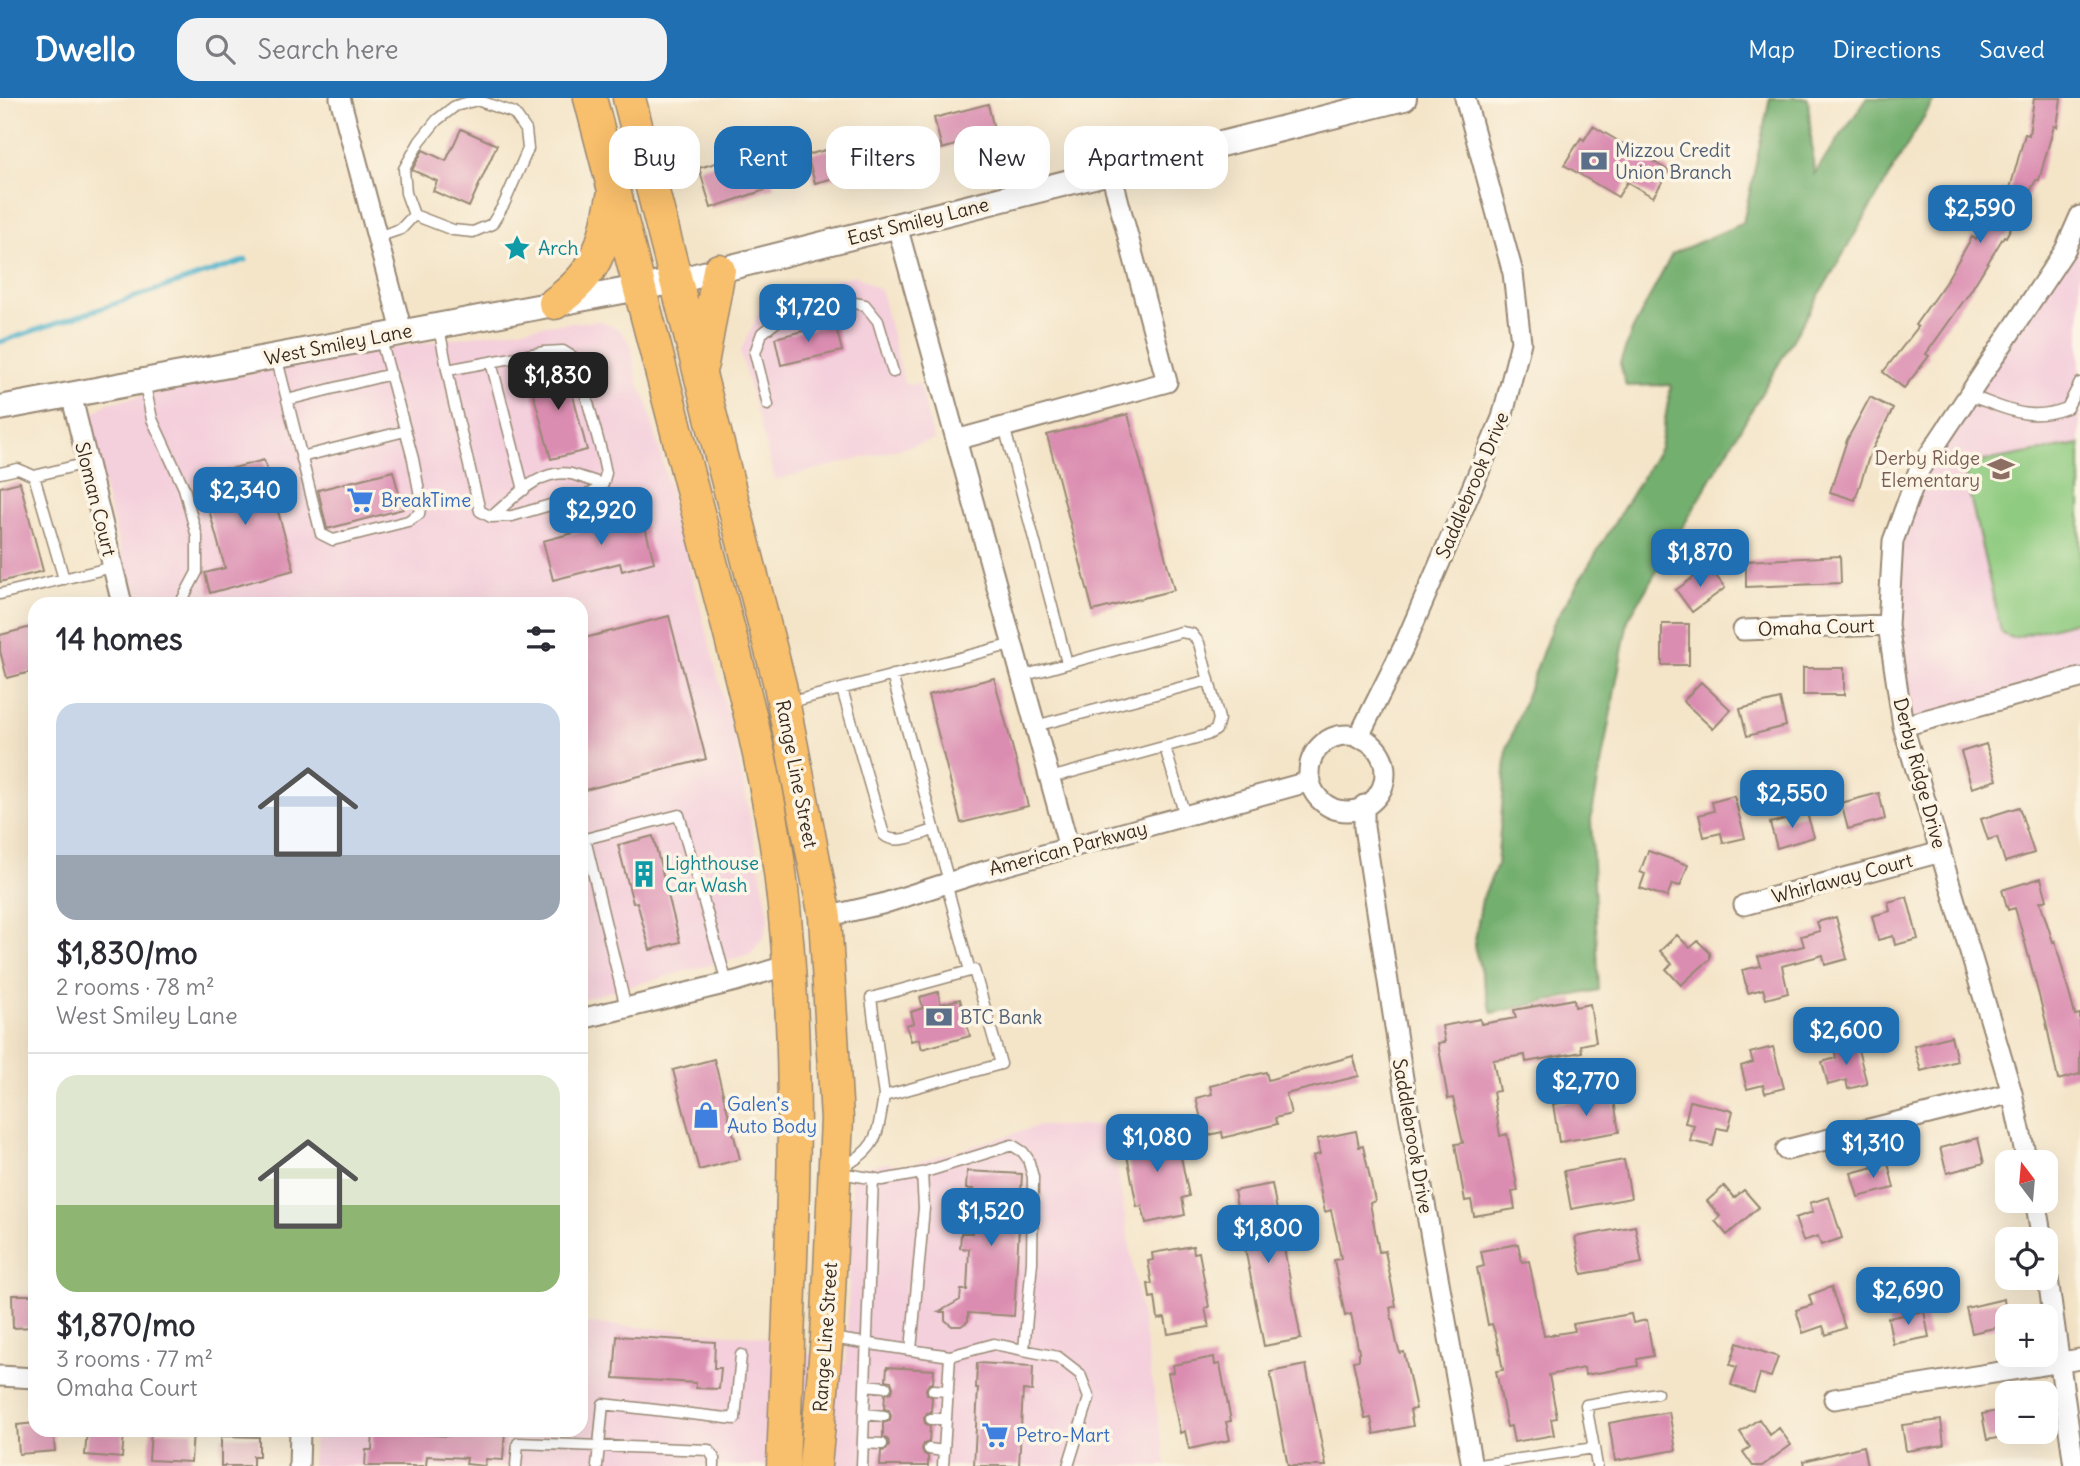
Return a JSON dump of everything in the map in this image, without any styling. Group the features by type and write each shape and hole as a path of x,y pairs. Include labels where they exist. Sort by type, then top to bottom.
{"main road":[{"name":"Range Line Street","path":"590,98 746,696 780,875 788,965 796,1130 783,1466"},
{"name":"Range Line Street","path":"629,98 783,704 825,917 837,1131 827,1337 815,1466"},
{"path":"555,303 576,288 591,271 603,243 614,192"},
{"path":"700,375 719,270"},
{"path":"762,773 795,851 804,902 814,917 825,917"},
{"path":"788,965 806,975 810,987 814,1039 837,1131"}],"street":[{"path":"341,98 377,237 391,333"},
{"name":"East Smiley Lane","path":"1228,143 1404,98"},
{"name":"Saddlebrook Drive","path":"1358,738 1404,646 1502,418 1521,342 1513,274 1465,98"},
{"name":"East Smiley Lane","path":"676,281 1064,185"},
{"path":"956,440 1167,382 1115,189"},
{"name":"Derby Ridge Drive","path":"2024,1150 2012,1093 1903,726 1888,625 1893,541 1919,470 2065,250 2080,216"},
{"path":"897,226 1069,848"},
{"name":"West Smiley Lane","path":"0,408 676,281"},
{"name":"Sloman Court","path":"71,394 120,597"},
{"name":"Omaha Court","path":"1743,630 1888,625"},
{"path":"1903,726 2080,678"},
{"path":"1346,734 1358,738 1371,742 1383,758 1386,771 1384,784 1376,799 1352,811 1335,809 1323,803 1315,794 1309,770 1312,757 1320,746 1331,738 1346,734"},
{"name":"American Parkway","path":"825,917 882,904 1069,848 1311,781"},
{"name":"Saddlebrook Drive","path":"1364,805 1366,841 1406,1098 1472,1466"},
{"name":"Whirlaway Court","path":"1744,905 1941,852"},
{"path":"588,1017 788,965"},
{"path":"1786,1150 2012,1093"},
{"path":"2053,1290 2071,1361 2074,1466"},
{"path":"1834,1399 2071,1361"},
{"path":"0,1376 28,1378"},
{"path":"299,1466 300,1437"}],"lane":[{"path":"477,100 514,113 526,130 528,149 504,204 492,224 473,232 453,230 414,215 406,193 404,169 420,141 437,120 455,106 477,100"},
{"path":"377,237 401,229 414,215"},
{"path":"768,405 754,353 762,333 780,319 849,302 865,305 878,321 892,372"},
{"path":"439,325 447,370 475,498 480,511 491,517 512,516 592,493 603,484 606,472 602,454 573,357 564,351 544,352 447,370"},
{"path":"276,355 321,534 333,541 408,521 418,514 421,501 391,374 391,333"},
{"path":"491,362 524,490"},
{"path":"287,400 391,374"},
{"path":"144,380 152,419 184,488 197,537 197,572 184,597"},
{"path":"1968,395 2027,416 2050,414 2067,408 2080,383"},
{"path":"1004,426 1067,663"},
{"path":"301,457 405,431"},
{"path":"0,473 18,469 34,476 87,463"},
{"path":"491,517 533,482 552,474 569,474 603,484"},
{"path":"34,476 64,579"},
{"path":"0,594 113,567"},
{"path":"1022,676 1181,632 1192,634 1199,643 1219,719 1216,730 1207,736 1050,778"},
{"path":"783,704 1013,644"},
{"path":"892,676 970,971"},
{"path":"1035,726 1209,680"},
{"path":"842,689 884,835 895,840 934,830"},
{"path":"1165,747 1185,816"},
{"path":"588,838 679,816 727,983"},
{"path":"588,851 626,1008"},
{"path":"835,1172 863,1156 877,1136 884,1096 871,998 974,970 1001,1064 884,1096"},
{"path":"835,1172 882,1180 922,1173 1012,1145 1028,1159 1033,1177 1032,1262 1024,1350"},
{"path":"911,1350 924,1208 922,1173"},
{"path":"862,1466 873,1178"},
{"path":"827,1337 950,1356 994,1344 1058,1357 1080,1374 1089,1398 1068,1466"},
{"path":"597,1466 603,1404 735,1419 741,1355"},
{"path":"943,1466 950,1356"},
{"path":"866,1385 886,1387"},
{"path":"933,1390 948,1391"},
{"path":"1597,1466 1586,1405 1657,1392"},
{"path":"864,1414 884,1416"},
{"path":"931,1419 946,1419"},
{"path":"516,1466 518,1443 709,1450 714,1458 714,1466"},
{"path":"863,1443 882,1444"},
{"path":"1472,1466 1594,1448"},
{"path":"929,1449 944,1451"}],"shaded area":[{"name":"Derby Ridge Elementary","path":"2080,215 2080,678 1903,726 1888,625 1910,493"},
{"path":"855,275 881,291 904,383 919,383 934,440 775,480 740,352 767,296"},
{"path":"601,321 620,330 631,345 637,380 648,406 736,746 769,915 765,934 751,954 588,997 588,597 132,597 86,419 108,403 335,356 554,324"},
{"path":"1039,1126 1110,1126 1166,1466 312,1466 314,1437 588,1437 588,1324 758,1336 846,1365 852,1194 848,1171 886,1163 906,1166"}],"green space":[{"path":"1770,98 1808,98 1814,174 1867,98 1935,98 1628,620 1591,819 1599,990 1492,1013 1474,946 1482,899 1497,865 1507,748 1553,624 1660,448 1671,385 1626,386 1620,363 1631,333 1672,254 1743,223"},
{"path":"2080,444 2080,620 2013,638 2004,635 1965,467 1973,463"}],"building":[{"path":"2034,98 2061,98 2057,127 2054,126 2039,180 2036,180 2006,237 2004,236 1970,292 1926,354 1929,356 1904,388 1883,372 1918,327 1915,325 1945,283 1972,237 1976,239 2002,189 2009,192 2025,134 2029,135"},
{"path":"988,104 993,126 954,126 954,146 942,149 940,126 936,126 934,118"},
{"path":"1593,126 1669,171 1653,197 1627,182 1618,197 1564,165 1581,138 1584,140"},
{"path":"461,129 497,145 469,207 433,191 437,181 412,170 423,150 446,161"},
{"path":"826,150 826,180 815,183 812,154"},
{"path":"714,164 714,189 768,189 711,208 700,168"},
{"path":"835,323 842,351 781,365 775,338"},
{"path":"565,365 587,450 551,459 528,374"},
{"path":"1870,397 1893,409 1870,454 1855,500 1830,492 1847,440"},
{"path":"1128,414 1174,590 1093,611 1047,435"},
{"path":"264,460 294,570 210,593 205,573 225,568 200,477"},
{"name":"BreakTime","path":"393,471 403,509 327,529 318,490"},
{"path":"20,482 43,571 0,582 0,487"},
{"path":"640,507 654,562 622,571 620,563 553,580 543,541 611,523 609,515"},
{"path":"1840,556 1841,583 1746,587 1746,561"},
{"path":"1709,566 1725,588 1692,612 1676,590"},
{"path":"669,616 706,759 588,789 588,637"},
{"path":"1662,624 1689,624 1689,665 1662,665"},
{"path":"28,628 28,673 7,678 0,651 0,635"},
{"path":"1803,668 1844,668 1844,695 1803,695"},
{"path":"994,678 1028,806 961,823 928,695"},
{"path":"1701,682 1731,710 1713,729 1683,701"},
{"path":"1780,699 1786,726 1747,736 1740,709"},
{"path":"1986,744 1997,780 1972,788 1961,752"},
{"path":"1879,793 1885,819 1848,829 1841,803"},
{"path":"1734,796 1745,838 1723,843 1721,833 1704,837 1699,815 1714,811 1712,802"},
{"path":"2019,807 2034,853 2005,862 1997,837 1988,840 1981,819"},
{"path":"1807,813 1814,837 1777,848 1770,823"},
{"name":"Lighthouse Car Wash","path":"653,836 680,942 650,950 637,902 633,903 618,845"},
{"path":"1648,851 1688,865 1680,886 1672,884 1667,897 1640,888 1645,874 1640,872"},
{"path":"2041,878 2047,900 2040,902 2053,942 2055,941 2075,1015 2080,1014 2080,1074 2058,1080 2046,1022 2015,908 2008,910 2002,890"},
{"path":"1907,897 1918,939 1895,945 1893,936 1878,940 1872,916 1890,911 1888,902"},
{"path":"1836,917 1847,959 1825,965 1823,955 1782,966 1788,993 1766,999 1763,989 1748,993 1742,970 1761,966 1758,957 1804,946 1801,936 1820,931 1817,922"},
{"path":"1677,935 1690,948 1698,941 1710,953 1710,959 1681,985 1666,969 1672,964 1660,951"},
{"name":"BTC Bank","path":"938,992 941,1004 960,999 970,1036 922,1049 919,1039 911,1041 906,1025 914,1023 911,1012 923,1008 920,997"},
{"path":"1574,999 1575,1007 1590,1004 1596,1042 1581,1045 1582,1052 1526,1062 1525,1055 1493,1060 1499,1091 1493,1092 1500,1136 1507,1134 1518,1191 1512,1192 1515,1209 1474,1216 1471,1200 1465,1201 1455,1144 1463,1143 1453,1098 1448,1099 1438,1043 1445,1042 1442,1026 1480,1019 1481,1024 1516,1018 1514,1010"},
{"path":"1951,1036 1957,1061 1921,1071 1914,1046"},
{"path":"1856,1042 1867,1084 1848,1089 1846,1080 1828,1085 1822,1062 1836,1058 1834,1048"},
{"path":"1773,1047 1784,1088 1765,1093 1763,1085 1747,1089 1741,1066 1753,1062 1750,1053"},
{"path":"1353,1056 1359,1076 1286,1094 1291,1114 1275,1118 1277,1124 1223,1138 1222,1132 1205,1136 1196,1098 1212,1094 1210,1086 1266,1072 1268,1080"},
{"name":"Galen's Auto Body","path":"714,1059 740,1159 699,1170 673,1070"},
{"path":"1613,1094 1619,1132 1559,1142 1553,1104"},
{"path":"1690,1101 1733,1111 1728,1130 1717,1128 1713,1146 1690,1141 1694,1125 1685,1123"},
{"path":"1169,1125 1173,1143 1178,1142 1189,1196 1182,1198 1185,1215 1146,1223 1142,1206 1137,1207 1126,1150 1132,1149 1129,1133"},
{"path":"1356,1131 1359,1147 1363,1146 1375,1201 1370,1203 1379,1252 1385,1251 1396,1306 1390,1308 1397,1344 1400,1353 1404,1352 1416,1409 1410,1410 1413,1426 1374,1434 1371,1418 1365,1419 1353,1361 1359,1360 1359,1352 1351,1314 1345,1316 1334,1260 1341,1259 1331,1210 1325,1212 1313,1156 1320,1154 1317,1139"},
{"path":"1978,1138 1984,1163 1947,1173 1940,1148"},
{"path":"1624,1160 1631,1198 1571,1209 1564,1171"},
{"path":"1888,1163 1894,1188 1858,1197 1851,1173"},
{"path":"967,1171 1022,1174 1014,1316 968,1313 968,1321 961,1326 952,1326 945,1320 945,1312 939,1312 960,1300 961,1290 967,1290 969,1249 960,1248 961,1233 972,1233 974,1189 966,1189"},
{"path":"1272,1184 1301,1339 1264,1346 1234,1191"},
{"path":"1724,1186 1734,1198 1744,1190 1759,1207 1727,1235 1715,1221 1720,1216 1707,1201"},
{"path":"1829,1197 1842,1238 1821,1245 1818,1236 1803,1241 1795,1218 1813,1212 1810,1203"},
{"path":"1635,1226 1642,1263 1582,1274 1575,1237"},
{"path":"1518,1244 1522,1262 1529,1261 1544,1336 1575,1331 1573,1324 1631,1314 1633,1323 1647,1320 1653,1356 1637,1359 1638,1366 1585,1375 1584,1368 1549,1375 1557,1418 1551,1419 1554,1435 1514,1442 1511,1426 1507,1427 1496,1371 1503,1370 1497,1339 1492,1324 1488,1325 1477,1268 1484,1266 1481,1251"},
{"path":"1193,1246 1194,1253 1199,1252 1209,1307 1205,1308 1209,1327 1168,1334 1165,1318 1158,1319 1155,1297 1150,1298 1148,1284 1152,1284 1148,1261 1153,1260 1152,1253"},
{"path":"1831,1287 1845,1328 1826,1335 1823,1326 1803,1333 1796,1310 1812,1305 1809,1295"},
{"path":"12,1295 28,1295 28,1327 13,1328"},
{"path":"2004,1299 2005,1304 1995,1304 1995,1328 1972,1333 1966,1308"},
{"path":"1924,1311 1929,1337 1893,1344 1888,1318"},
{"path":"617,1336 715,1342 714,1368 721,1368 719,1389 696,1388 696,1383 614,1378"},
{"path":"1737,1343 1778,1357 1771,1377 1760,1374 1754,1393 1731,1385 1737,1367 1730,1365"},
{"path":"1214,1357 1215,1365 1220,1364 1231,1421 1226,1422 1230,1440 1189,1449 1185,1431 1180,1433 1168,1373 1174,1372 1173,1365"},
{"path":"977,1363 1033,1366 1032,1391 1023,1390 1019,1466 974,1466"},
{"path":"1306,1365 1326,1466 1288,1466 1270,1372"},
{"path":"887,1367 934,1370 933,1383 926,1389 927,1394 932,1397 931,1412 924,1418 925,1423 930,1426 929,1442 924,1444 922,1449 928,1456 928,1466 880,1466 881,1451 886,1450 889,1445 888,1440 883,1437 883,1423 890,1421 891,1416 889,1410 884,1409 885,1394 892,1392 893,1387 891,1381 886,1380"},
{"path":"1995,1411 1995,1438 1987,1440 1982,1414"},
{"path":"1669,1412 1676,1450 1615,1461 1609,1423"},
{"path":"1759,1419 1770,1435 1779,1428 1791,1445 1762,1466 1753,1466 1743,1452 1750,1447 1740,1432"},
{"path":"1941,1420 1944,1445 1906,1451 1902,1425"},
{"path":"28,1424 28,1437 54,1437 55,1451 19,1454 17,1425"},
{"path":"86,1437 124,1437 122,1458 85,1455"},
{"path":"151,1437 193,1437 191,1462 149,1460"},
{"path":"221,1437 259,1437 259,1456 253,1456 253,1466 221,1466"},
{"path":"373,1437 505,1437 503,1460 486,1459 485,1466 466,1464 467,1458 427,1456 426,1466 365,1466 366,1450 372,1450"},
{"path":"1863,1446 1867,1466 1805,1466 1804,1461"}],"waterway":[{"path":"0,342 246,260"}],"place":[{"name":"Mizzou Credit Union Branch","path":"1594,161"},
{"name":"Arch","path":"517,248"},
{"name":"Derby Ridge Elementary","path":"2001,469"},
{"name":"BreakTime","path":"360,500"},
{"name":"Lighthouse Car Wash","path":"644,874"},
{"name":"BTC Bank","path":"939,1017"},
{"name":"Galen's Auto Body","path":"706,1115"},
{"name":"Petro-Mart","path":"995,1435"}]}
